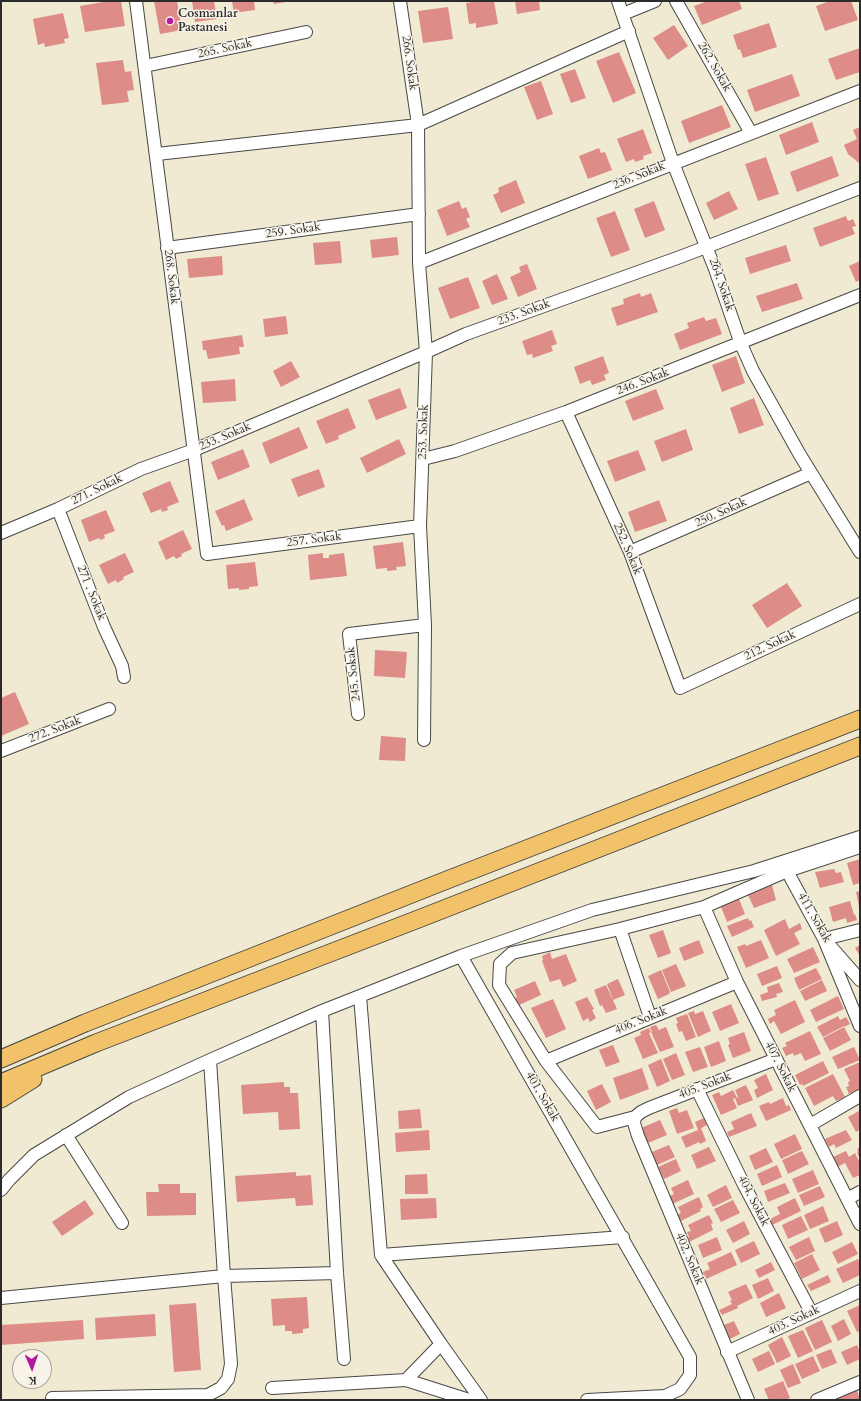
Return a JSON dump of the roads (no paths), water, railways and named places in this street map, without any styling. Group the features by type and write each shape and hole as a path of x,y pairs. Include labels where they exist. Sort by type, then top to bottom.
{"highway":[{"path":"1,1059 85,1023 860,719"},
{"path":"1,1083 96,1043 421,918 860,746"},
{"path":"1,1099 96,1043"}],"street":[{"name":"268. Sokak","path":"136,1 157,154 167,248 207,554"},
{"name":"266. Sokak","path":"400,1 418,125"},
{"name":"264. Sokak","path":"618,1 673,163 716,268 741,344 753,371 811,473 860,552"},
{"path":"623,14 655,1"},
{"name":"262. Sokak","path":"676,1 751,133"},
{"path":"157,154 418,125 629,31"},
{"name":"265. Sokak","path":"145,66 306,32"},
{"name":"236. Sokak","path":"419,263 860,91"},
{"name":"253. Sokak","path":"418,125 419,263 426,352 420,526 425,625 424,740"},
{"name":"233. Sokak","path":"194,450 466,334 707,247 860,188"},
{"name":"259. Sokak","path":"167,248 419,214"},
{"name":"246. Sokak","path":"423,459 456,451 566,412 741,344 860,295"},
{"name":"252. Sokak","path":"566,412 630,552 680,688"},
{"name":"271. Sokak","path":"1,533 58,509 141,469 194,450"},
{"name":"250. Sokak","path":"630,552 811,473"},
{"name":"271 . Sokak","path":"58,509 104,627 122,666 124,677"},
{"name":"257. Sokak","path":"207,554 420,526"},
{"name":"212. Sokak","path":"680,688 860,604"},
{"name":"245. Sokak","path":"358,714 349,634 425,625"},
{"name":"272. Sokak","path":"1,751 109,710"},
{"path":"1,1190 34,1155 129,1097 322,1011 461,956 592,910 754,871 860,837"},
{"path":"546,1061 499,985 500,964 512,953 620,929 704,907 787,871 860,847"},
{"name":"411. Sokak","path":"787,871 824,940 860,980"},
{"name":"407. Sokak","path":"704,907 737,982 860,1224"},
{"path":"620,929 650,1017"},
{"path":"860,930 824,940 860,1026"},
{"name":"401. Sokak","path":"461,956 623,1237 690,1357 690,1375 680,1389 665,1396 587,1400"},
{"name":"406. Sokak","path":"546,1061 737,982"},
{"path":"360,996 381,1255 481,1400"},
{"path":"322,1011 337,1273 344,1359"},
{"name":"405. Sokak","path":"546,1061 597,1127 635,1116 641,1112 776,1058"},
{"path":"52,1398 208,1395 221,1388 228,1379 231,1364 210,1060"},
{"name":"404. Sokak","path":"697,1089 744,1185 811,1312"},
{"path":"810,1125 860,1096"},
{"name":"402. Sokak","path":"635,1116 635,1129 748,1400"},
{"path":"66,1135 122,1224"},
{"path":"847,1199 860,1192"},
{"path":"381,1255 623,1237"},
{"path":"1,1298 224,1276 337,1273"},
{"name":"403. Sokak","path":"728,1352 811,1312 860,1291"},
{"path":"406,1380 441,1344"},
{"path":"272,1388 406,1380 469,1400"},
{"path":"817,1400 860,1382"}],"place":[{"name":"Cosmanlar Pastanesi","path":"170,21"}]}
